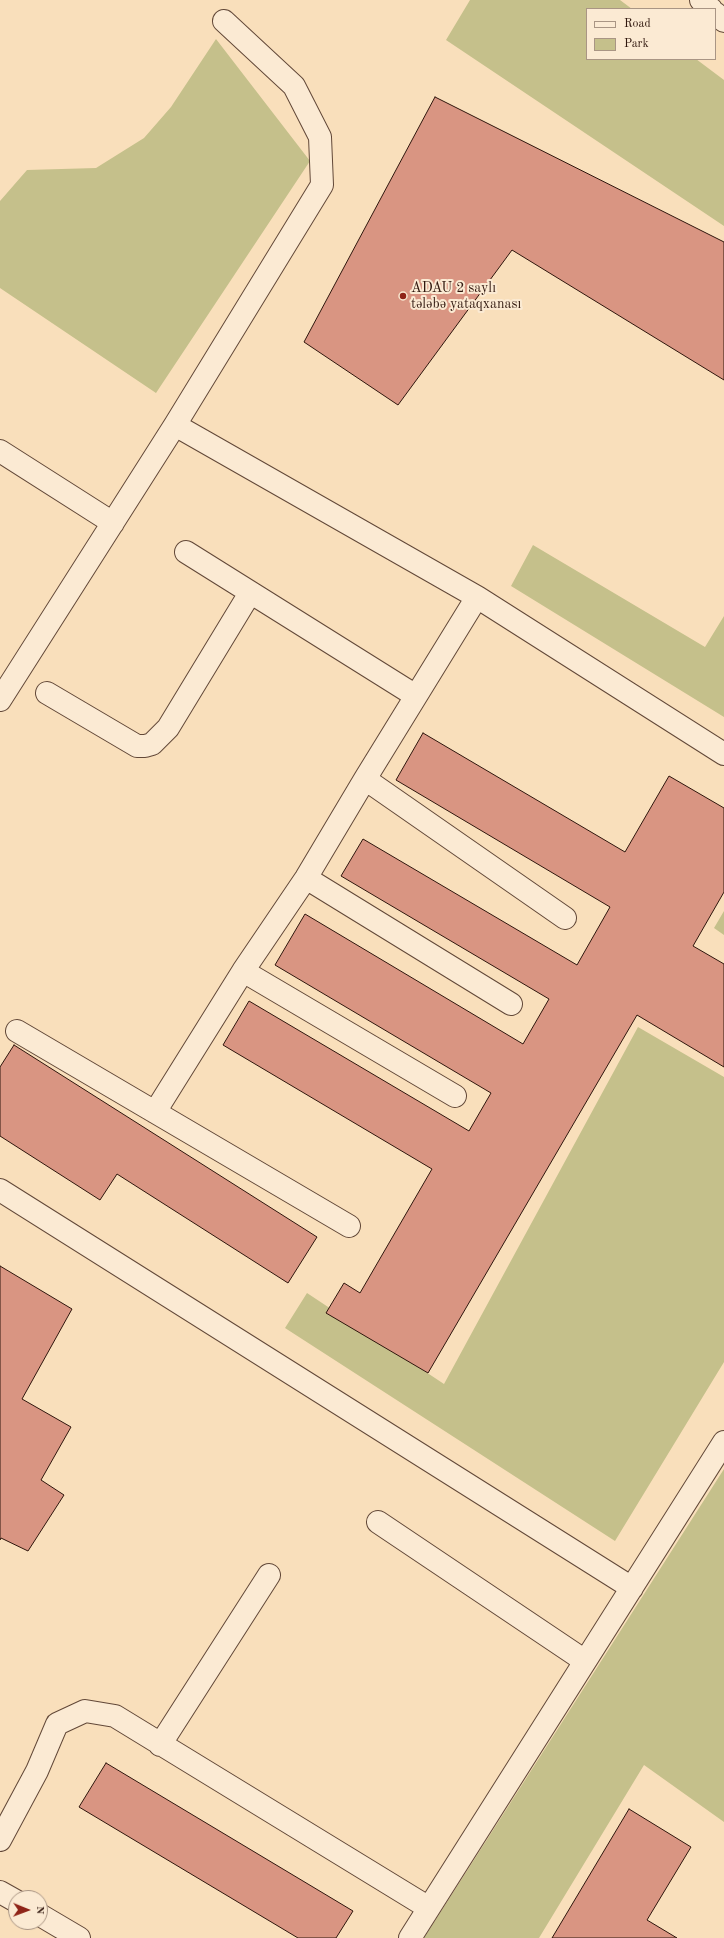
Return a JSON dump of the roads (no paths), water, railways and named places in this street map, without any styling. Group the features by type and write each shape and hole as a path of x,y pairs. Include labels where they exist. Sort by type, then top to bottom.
{"street":[{"path":"701,0 710,8"},
{"path":"716,14 724,21"},
{"path":"0,700 113,523 322,185 320,136 294,86 224,21"},
{"path":"174,425 477,597 724,754"},
{"path":"0,451 113,523"},
{"path":"186,552 416,696"},
{"path":"47,693 136,746 152,744 168,728 250,592"},
{"path":"155,1112 243,971 306,878 477,597"},
{"path":"365,779 565,918"},
{"path":"306,878 511,1004"},
{"path":"243,971 455,1096"},
{"path":"17,1030 349,1226"},
{"path":"0,1190 632,1588"},
{"path":"410,1938 724,1442"},
{"path":"378,1522 585,1661"},
{"path":"160,1744 269,1575"},
{"path":"0,1840 37,1771 57,1724 85,1711 115,1716 429,1908"},
{"path":"48,1920 79,1938"}],"place":[{"name":"ADAU 2 saylı tələbə yataqxanası","path":"403,296"}]}
